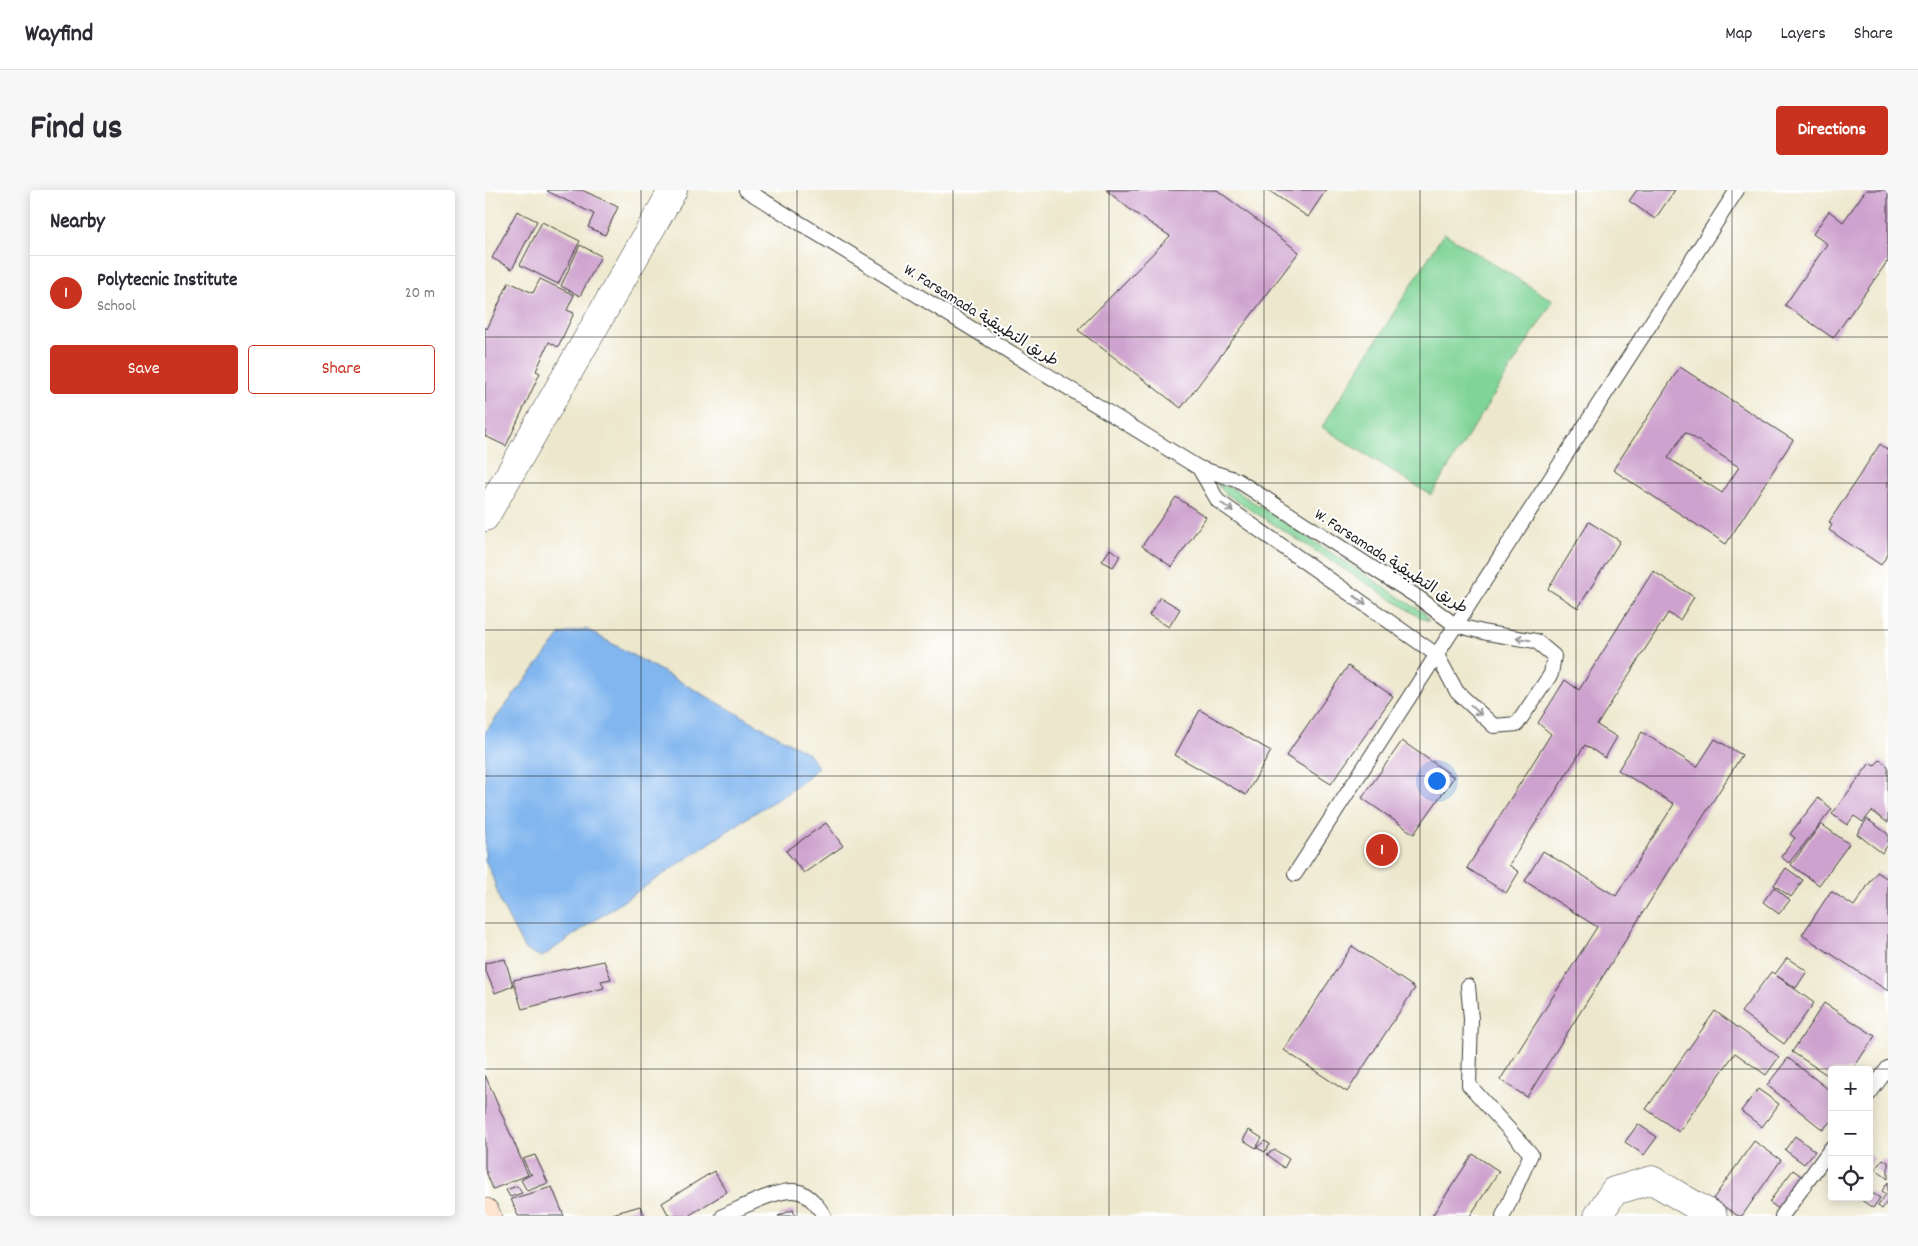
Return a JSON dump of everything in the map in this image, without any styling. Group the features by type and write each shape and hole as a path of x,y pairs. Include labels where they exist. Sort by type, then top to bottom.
{"main road":[{"path":"485,1212 487,1216"}],"street":[{"path":"485,517 673,190"},
{"path":"1598,1216 1615,1191 1651,1180 1713,1216"}],"lane":[{"name":"W. Farsamada طريق التطبيقية","path":"746,190 1199,468 1237,480 1419,598 1455,625 1487,633 1536,641 1554,656 1551,674 1517,724 1494,726 1457,692 1437,655 1219,501 1199,468"},
{"path":"1295,874 1737,190"},
{"path":"1468,986 1471,1020 1469,1085 1531,1154 1503,1216"},
{"path":"1873,1089 1888,1068"},
{"path":"1782,1216 1828,1153"},
{"path":"723,1216 776,1193 799,1192 818,1205 824,1216"}],"green space":[{"path":"1444,233 1553,301 1431,495 1322,427"},
{"path":"1217,485 1230,487 1424,613 1429,621 1421,618 1226,494"}],"water":[{"path":"586,629 808,753 818,767 802,783 744,820 542,957 525,950 501,904 492,875 485,861 485,732 561,634"}],"building":[{"path":"548,190 582,190 618,207 605,235 588,227 594,214"},
{"path":"1106,190 1217,190 1299,252 1181,408 1078,330 1170,236 1132,211"},
{"path":"1268,190 1326,190 1308,217"},
{"path":"1637,190 1675,190 1655,219 1629,201"},
{"path":"1866,190 1888,190 1888,263 1833,338 1785,305 1827,244 1813,234 1829,211 1843,222"},
{"path":"517,211 537,221 512,269 492,258"},
{"path":"542,222 580,241 558,284 520,265"},
{"path":"580,245 601,256 580,296 561,286"},
{"path":"540,279 574,295 567,310 574,313 558,347 549,342 536,371 540,373 506,446 485,436 485,327 487,329 509,282 533,293"},
{"path":"1680,367 1793,440 1726,544 1613,470","holes":["1685,432 1739,467 1722,493 1668,458"]},
{"path":"1880,444 1888,450 1888,554 1881,565 1829,530 1832,525 1829,522"},
{"path":"1176,497 1206,517 1172,567 1142,546"},
{"path":"1589,522 1620,541 1578,608 1548,589"},
{"path":"1110,549 1120,556 1113,567 1102,561"},
{"path":"1653,571 1694,597 1680,620 1668,613 1597,725 1617,737 1605,758 1585,745 1509,865 1519,872 1506,893 1467,868 1551,734 1538,723 1565,680 1579,690"},
{"path":"1160,597 1180,609 1169,627 1149,615"},
{"path":"1348,666 1393,696 1331,784 1286,756"},
{"path":"1200,710 1271,751 1246,795 1175,755"},
{"path":"1642,732 1697,767 1715,739 1742,755 1527,1097 1500,1080 1597,927 1525,881 1543,851 1616,896 1674,804 1618,770"},
{"path":"1402,741 1454,777 1414,834 1362,798"},
{"path":"1880,760 1888,766 1888,823 1872,811 1863,822 1854,816 1847,825 1832,814 1870,763 1874,766"},
{"path":"1818,798 1832,809 1789,863 1781,857 1795,838 1790,834"},
{"path":"1867,819 1888,834 1888,845 1882,853 1857,834"},
{"path":"826,823 843,846 804,873 786,851"},
{"path":"1821,824 1849,844 1819,885 1791,865"},
{"path":"1786,868 1803,880 1791,897 1774,885"},
{"path":"1877,872 1888,879 1888,991 1802,935 1831,891 1854,906"},
{"path":"1774,887 1790,900 1779,914 1763,902"},
{"path":"1352,946 1415,988 1347,1092 1284,1050"},
{"path":"1787,958 1807,971 1796,988 1777,976 1814,1003 1784,1044 1741,1012 1771,972 1775,974"},
{"path":"505,959 513,986 495,993 485,969 485,963"},
{"path":"604,961 611,979 601,981 604,988 522,1009 513,980"},
{"path":"1824,1003 1875,1036 1855,1066 1828,1066 1828,1075 1792,1052"},
{"path":"1715,1011 1779,1057 1766,1075 1735,1053 1679,1132 1646,1109"},
{"path":"1788,1058 1828,1089 1828,1124 1823,1130 1767,1085"},
{"path":"485,1075 528,1175 493,1189 485,1169"},
{"path":"1758,1089 1779,1104 1762,1127 1741,1111"},
{"path":"1638,1124 1657,1137 1644,1155 1625,1142"},
{"path":"1249,1130 1262,1138 1256,1148 1243,1140"},
{"path":"1795,1136 1815,1151 1804,1164 1785,1150"},
{"path":"1264,1141 1270,1144 1265,1152 1257,1148"},
{"path":"1754,1141 1781,1160 1742,1216 1738,1216 1713,1199"},
{"path":"1275,1150 1289,1159 1284,1168 1267,1154"},
{"path":"1473,1154 1499,1171 1470,1216 1432,1216"},
{"path":"535,1155 548,1183 527,1191 521,1180 532,1174 530,1174 523,1159"},
{"path":"1883,1159 1888,1162 1888,1179 1875,1169"},
{"path":"1793,1170 1804,1178 1780,1210 1769,1202"},
{"path":"714,1171 727,1192 688,1216 669,1216 662,1203"},
{"path":"1888,1182 1888,1200 1882,1209 1878,1206 1886,1194 1882,1191"},
{"path":"517,1186 522,1193 510,1197 506,1190"},
{"path":"552,1187 564,1216 518,1216 511,1199"},
{"path":"1873,1194 1880,1198 1873,1208 1863,1201 1873,1201"},
{"path":"640,1206 645,1216 609,1216 609,1215"},
{"path":"793,1210 795,1216 778,1216"}],"place":[{"name":"Polytecnic Institute","path":"1382,850"}]}
